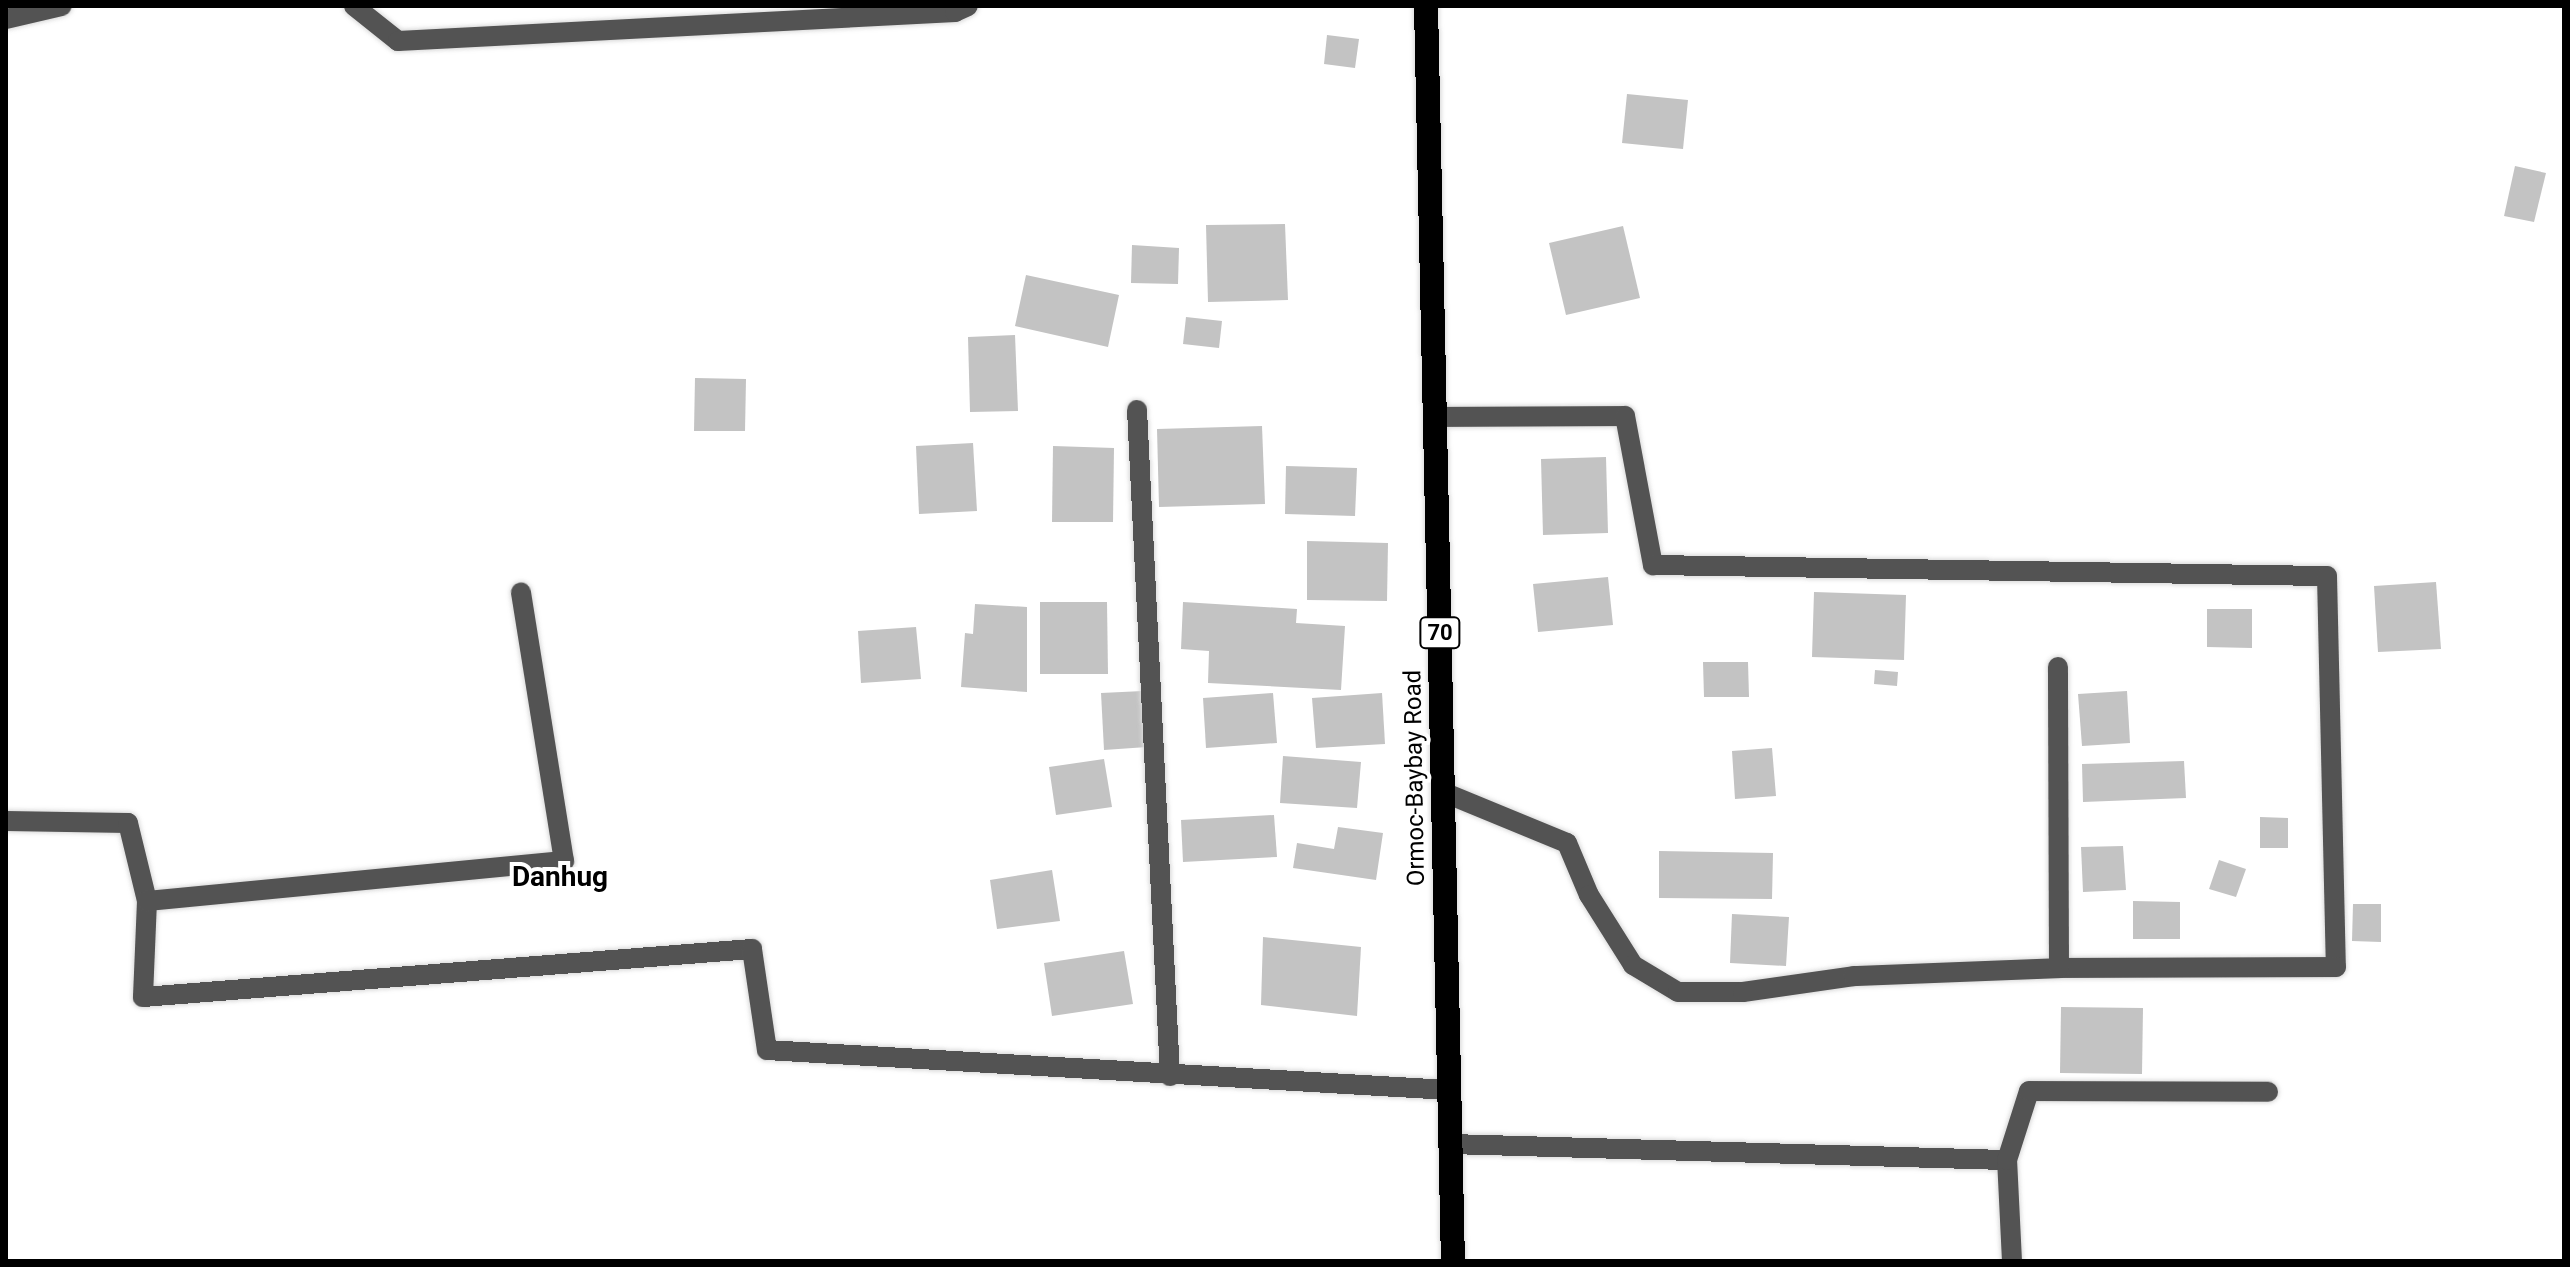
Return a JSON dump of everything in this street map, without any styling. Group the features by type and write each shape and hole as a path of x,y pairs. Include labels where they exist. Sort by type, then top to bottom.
{"highway":[{"name":"Ormoc-Baybay Road","path":"1426,6 1453,1261"}],"street":[{"path":"6,19 62,6"},
{"path":"354,6 398,41 959,8"},
{"path":"1137,410 1170,1076"},
{"path":"1435,417 1625,416 1653,565 2327,576 2336,967 2059,968 1854,976 1743,992 1678,992 1633,965 1589,895 1567,843 1443,792"},
{"path":"147,901 564,861 521,592"},
{"path":"2058,667 2059,968"},
{"path":"6,821 128,823 147,901 143,997 752,949 767,1050 1449,1090"},
{"path":"2012,1261 2007,1160 2029,1091 2268,1092"},
{"path":"1450,1144 2007,1160"}],"building":[{"path":"1327,35 1359,39 1355,68 1324,64"},
{"path":"1627,94 1688,100 1683,149 1622,143"},
{"path":"2515,166 2546,173 2534,222 2504,216"},
{"path":"1285,224 1288,300 1208,302 1206,225"},
{"path":"1623,226 1640,298 1566,315 1549,243"},
{"path":"1132,245 1179,248 1178,284 1131,283"},
{"path":"1026,275 1119,295 1108,347 1015,326"},
{"path":"1186,317 1222,321 1219,348 1183,344"},
{"path":"1015,335 1018,411 970,412 968,337"},
{"path":"695,378 746,379 745,431 694,431"},
{"path":"1262,426 1265,504 1159,507 1157,429"},
{"path":"973,443 977,511 919,514 916,446"},
{"path":"1053,446 1114,448 1113,522 1052,522"},
{"path":"1606,457 1608,533 1543,535 1541,459"},
{"path":"1286,466 1357,468 1355,516 1285,514"},
{"path":"1307,541 1388,543 1387,601 1307,600"},
{"path":"1608,577 1613,625 1538,632 1533,584"},
{"path":"2436,582 2441,649 2378,652 2374,586"},
{"path":"1814,592 1906,595 1904,660 1812,657"},
{"path":"1040,602 1107,602 1108,674 1040,674"},
{"path":"1183,602 1297,609 1296,623 1345,626 1341,690 1208,683 1209,651 1181,649"},
{"path":"975,604 1027,607 1027,692 961,687 965,633 973,634"},
{"path":"2207,609 2252,609 2252,648 2207,647"},
{"path":"916,627 921,679 861,683 858,631"},
{"path":"1703,662 1748,662 1749,697 1704,697"},
{"path":"1875,670 1898,672 1897,686 1874,684"},
{"path":"1143,691 1147,747 1104,750 1101,693"},
{"path":"2127,691 2130,743 2082,746 2078,694"},
{"path":"1273,693 1277,743 1206,748 1203,698"},
{"path":"1382,693 1385,744 1316,748 1312,698"},
{"path":"1772,748 1776,796 1735,799 1732,751"},
{"path":"1283,756 1361,762 1357,808 1280,803"},
{"path":"1104,759 1112,807 1056,815 1049,767"},
{"path":"2184,761 2186,798 2083,802 2082,764"},
{"path":"1274,815 1277,857 1183,862 1181,820"},
{"path":"2260,817 2288,818 2288,848 2260,848"},
{"path":"1338,827 1383,833 1376,880 1293,868 1297,843 1334,849"},
{"path":"2123,846 2126,890 2083,892 2081,847"},
{"path":"1659,851 1773,853 1772,899 1659,898"},
{"path":"2219,860 2246,869 2236,897 2209,889"},
{"path":"1052,870 1060,921 997,929 990,880"},
{"path":"2133,901 2180,902 2180,939 2133,939"},
{"path":"2353,904 2381,904 2381,942 2352,941"},
{"path":"1732,914 1789,917 1786,966 1730,963"},
{"path":"1263,937 1361,947 1357,1016 1261,1005"},
{"path":"1124,951 1133,1004 1052,1016 1044,963"},
{"path":"2061,1007 2143,1008 2142,1074 2060,1073"}],"district":[{"name":"Danhug","path":"560,877"}]}
